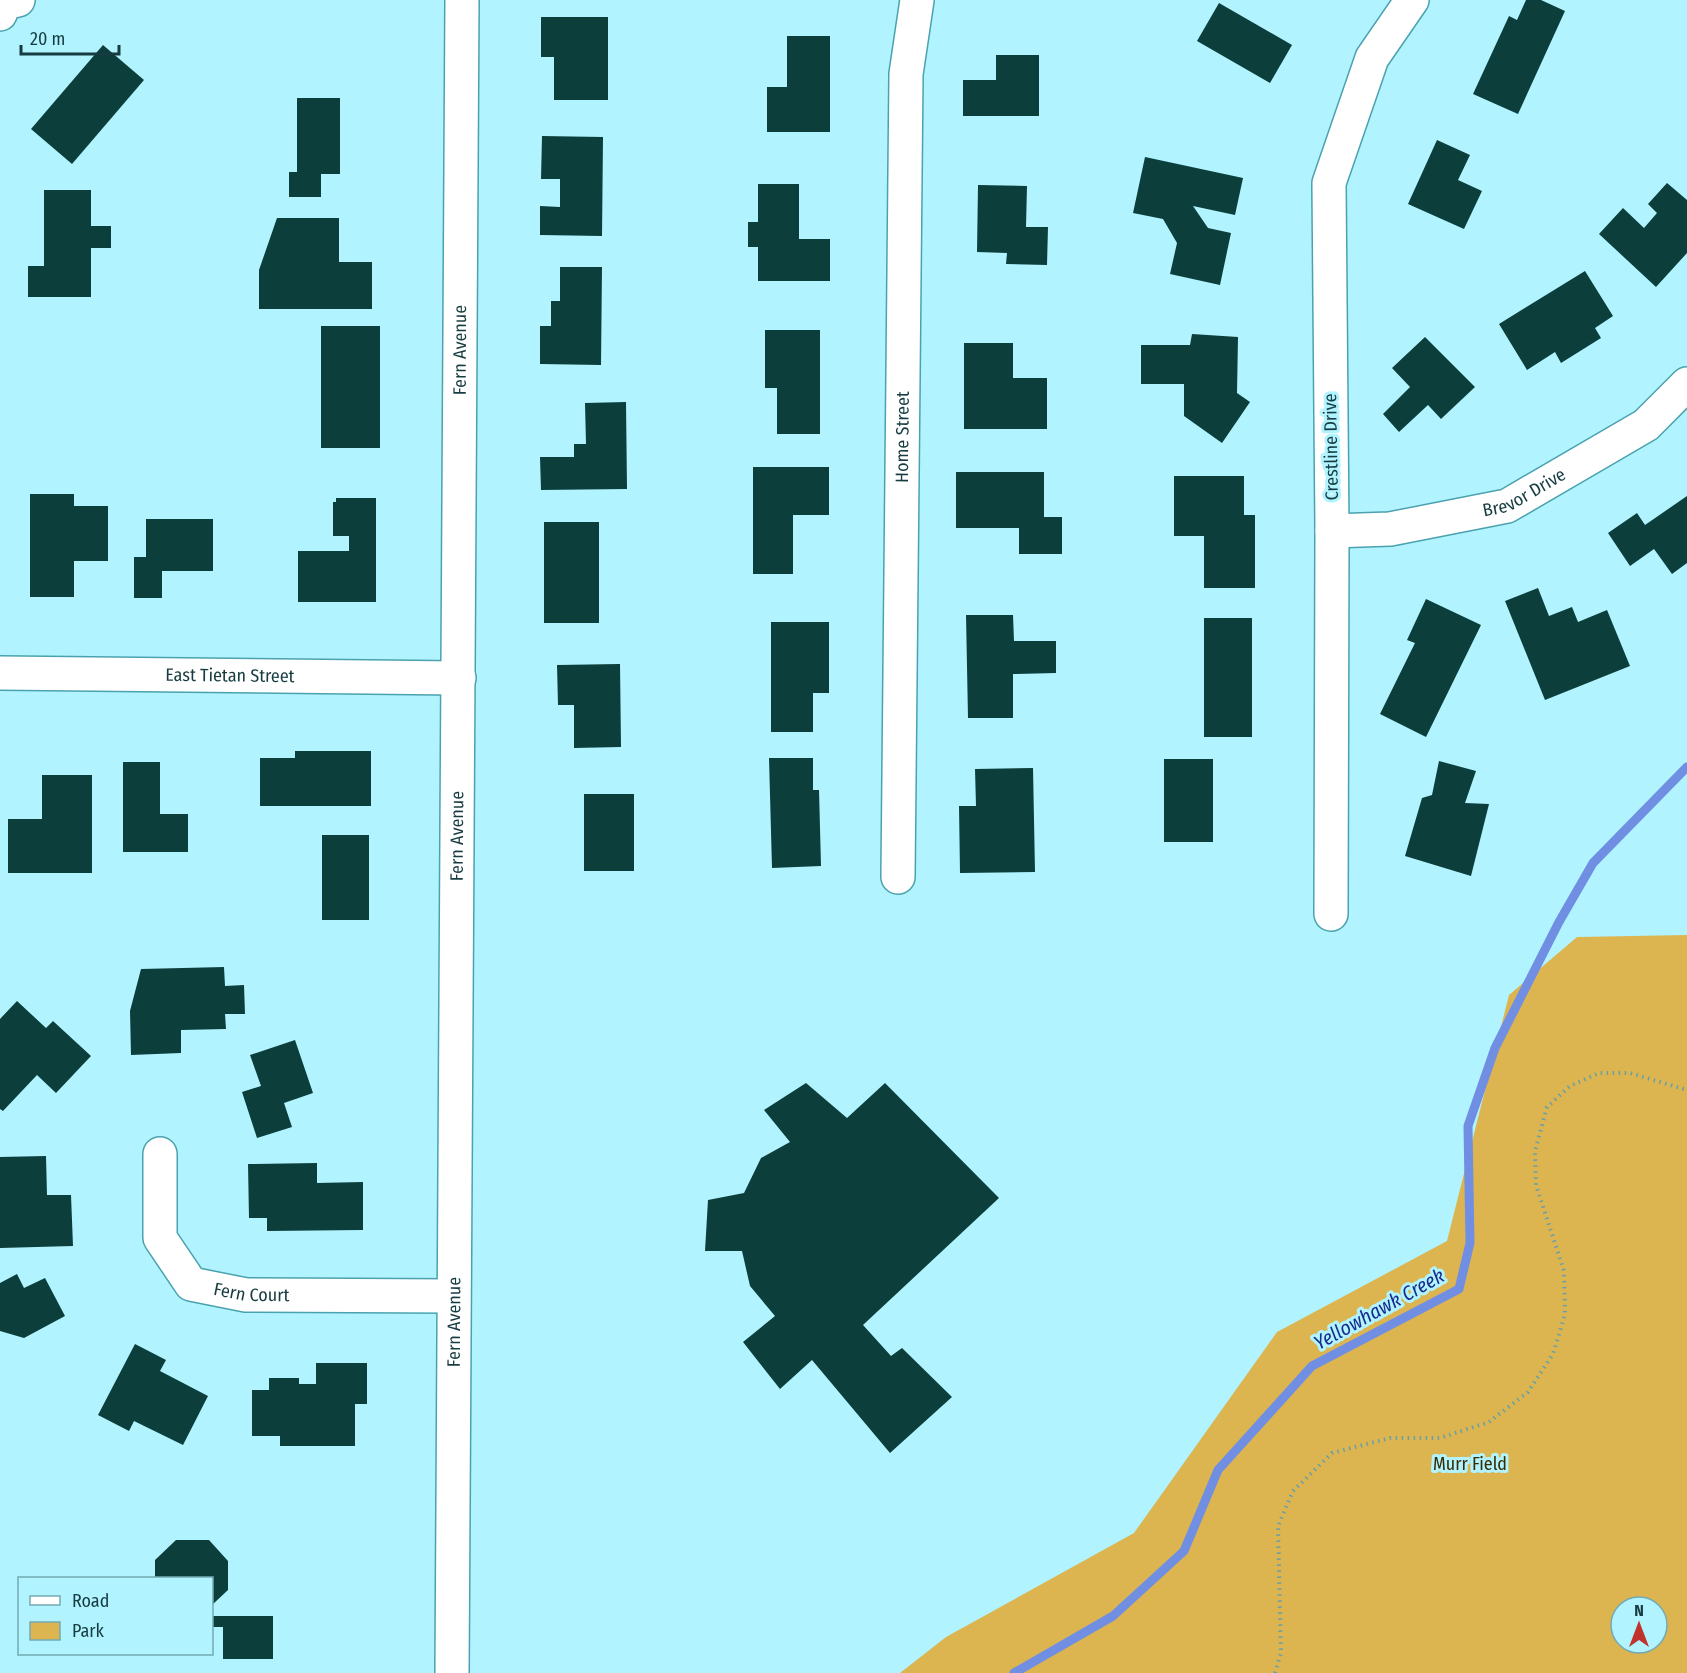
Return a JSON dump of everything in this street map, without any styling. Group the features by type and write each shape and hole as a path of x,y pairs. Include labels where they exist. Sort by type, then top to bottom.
{"street":[{"path":"0,14 5,3 18,0"},
{"name":"Fern Avenue","path":"452,1673 462,0"},
{"name":"Home Street","path":"898,877 906,74 917,0"},
{"name":"Crestline Drive","path":"1331,914 1332,531 1329,183 1372,57 1412,0"},
{"name":"Brevor Drive","path":"1332,531 1390,529 1507,506 1646,425 1687,384"},
{"name":"East Tietan Street","path":"0,673 459,678"},
{"name":"Fern Court","path":"160,1154 160,1238 191,1284 246,1296 453,1296"}],"path":[{"path":"1275,1673 1281,1653 1278,1526 1293,1491 1332,1453 1390,1438 1440,1438 1489,1422 1528,1392 1553,1354 1565,1314 1564,1271 1536,1185 1535,1162 1535,1151 1547,1107 1570,1086 1599,1073 1630,1073 1687,1090"}],"green space":[{"name":"Murr Field","path":"1687,935 1687,1673 900,1673 946,1637 1134,1533 1277,1332 1447,1241 1509,995 1577,937"}],"building":[{"path":"1526,0 1541,0 1565,11 1518,114 1473,94 1509,16 1517,20"},
{"path":"1219,3 1292,45 1270,83 1197,41"},
{"path":"541,17 608,17 608,100 554,100 554,57 541,57"},
{"path":"787,36 830,36 830,132 767,132 767,87 787,87"},
{"path":"103,45 144,80 72,164 31,129"},
{"path":"996,55 1039,55 1039,116 963,116 963,80 996,80"},
{"path":"297,98 340,98 340,174 321,174 321,197 289,197 289,172 297,172"},
{"path":"542,136 603,137 602,236 540,235 540,206 560,207 560,179 541,179"},
{"path":"1437,140 1470,155 1458,180 1482,191 1464,229 1408,204"},
{"path":"1145,157 1243,178 1235,215 1193,206 1208,228 1231,233 1220,285 1170,274 1177,243 1163,219 1133,213"},
{"path":"1667,183 1687,200 1687,253 1656,287 1599,234 1623,208 1644,228 1657,213 1648,204"},
{"path":"758,184 799,184 799,239 830,239 830,281 758,281 758,247 748,247 748,222 758,222"},
{"path":"978,185 1027,186 1026,227 1048,227 1047,265 1006,264 1007,253 977,252"},
{"path":"44,190 91,190 91,226 111,226 111,248 91,248 91,297 28,297 28,266 44,266"},
{"path":"277,218 339,218 339,262 372,262 372,309 259,309 259,270"},
{"path":"560,267 602,267 601,365 540,364 540,326 551,326 551,301 560,301"},
{"path":"1585,271 1613,316 1595,328 1601,338 1561,363 1555,352 1527,370 1499,324"},
{"path":"321,326 380,326 380,448 321,448"},
{"path":"765,330 820,330 820,434 777,434 777,388 765,388"},
{"path":"1192,334 1238,337 1237,393 1250,402 1222,443 1184,416 1184,384 1141,384 1141,345 1190,345"},
{"path":"1425,337 1475,387 1441,419 1428,405 1399,432 1383,414 1410,387 1392,368"},
{"path":"964,343 1013,343 1013,378 1047,378 1047,429 964,429"},
{"path":"626,402 627,489 541,490 540,457 574,457 574,444 586,444 585,403"},
{"path":"753,467 829,467 829,515 793,515 793,574 753,574"},
{"path":"956,472 1044,472 1044,517 1062,517 1062,554 1019,554 1019,528 956,528"},
{"path":"1174,476 1244,476 1244,515 1255,515 1255,588 1204,588 1204,536 1174,536"},
{"path":"30,494 74,494 74,506 108,506 108,561 74,561 74,597 30,597"},
{"path":"1687,496 1687,563 1672,574 1654,549 1630,566 1608,533 1637,513 1645,525"},
{"path":"336,498 376,498 376,602 298,602 298,551 349,551 349,536 333,536 333,502 336,502"},
{"path":"146,519 213,519 213,571 162,571 162,598 134,598 134,557 146,557"},
{"path":"544,522 599,522 599,623 544,623"},
{"path":"1538,588 1549,616 1572,607 1578,622 1607,610 1630,666 1545,700 1505,601"},
{"path":"1426,599 1481,625 1426,737 1380,714 1415,643 1407,640"},
{"path":"966,615 1013,615 1014,641 1056,641 1056,673 1013,674 1013,718 968,718"},
{"path":"1204,618 1252,618 1252,737 1204,737"},
{"path":"771,622 829,622 829,693 813,693 813,732 771,732"},
{"path":"620,664 621,747 574,748 574,705 558,705 557,665"},
{"path":"295,751 371,751 371,806 260,806 260,758 295,758"},
{"path":"769,758 813,758 813,790 819,790 821,866 772,868"},
{"path":"1164,759 1213,759 1213,842 1164,842"},
{"path":"1439,761 1476,771 1465,803 1489,804 1471,876 1405,856 1422,798 1432,795"},
{"path":"123,762 160,762 160,814 188,814 188,852 123,852"},
{"path":"1033,768 1035,872 960,873 959,806 976,806 975,769"},
{"path":"42,775 92,775 92,873 8,873 8,819 42,819"},
{"path":"584,794 634,794 634,871 584,871"},
{"path":"322,835 369,835 369,920 322,920"},
{"path":"224,967 225,986 244,985 245,1014 225,1014 226,1029 181,1030 181,1053 131,1055 130,1011 141,969"},
{"path":"17,1001 46,1028 53,1021 91,1056 56,1093 37,1075 3,1111 0,1109 0,1019"},
{"path":"295,1040 313,1093 284,1103 292,1127 257,1138 242,1092 261,1086 250,1055"},
{"path":"806,1083 847,1118 885,1083 999,1198 863,1325 891,1356 902,1348 952,1397 890,1453 812,1360 780,1389 743,1342 775,1316 750,1286 742,1251 705,1251 708,1200 744,1193 761,1158 790,1142 764,1110"},
{"path":"46,1156 47,1195 71,1195 73,1246 0,1248 0,1157"},
{"path":"317,1163 317,1183 363,1182 363,1230 267,1231 267,1218 249,1218 248,1164"},
{"path":"17,1274 24,1288 45,1278 65,1316 24,1338 0,1331 0,1283"},
{"path":"135,1344 166,1360 160,1371 208,1396 183,1445 134,1421 129,1431 98,1415"},
{"path":"316,1363 367,1363 367,1404 355,1404 355,1446 280,1446 280,1436 252,1436 252,1390 269,1390 269,1378 299,1378 299,1384 316,1384"},
{"path":"176,1540 209,1540 228,1561 228,1590 213,1604 213,1577 155,1577 155,1560"},
{"path":"213,1616 273,1616 273,1659 223,1659 223,1627 213,1627"}],"waterway":[{"name":"Yellowhawk Creek","path":"1014,1673 1113,1616 1184,1551 1218,1470 1312,1366 1459,1289 1470,1243 1468,1126 1495,1048 1559,922 1593,863 1687,767"}]}
